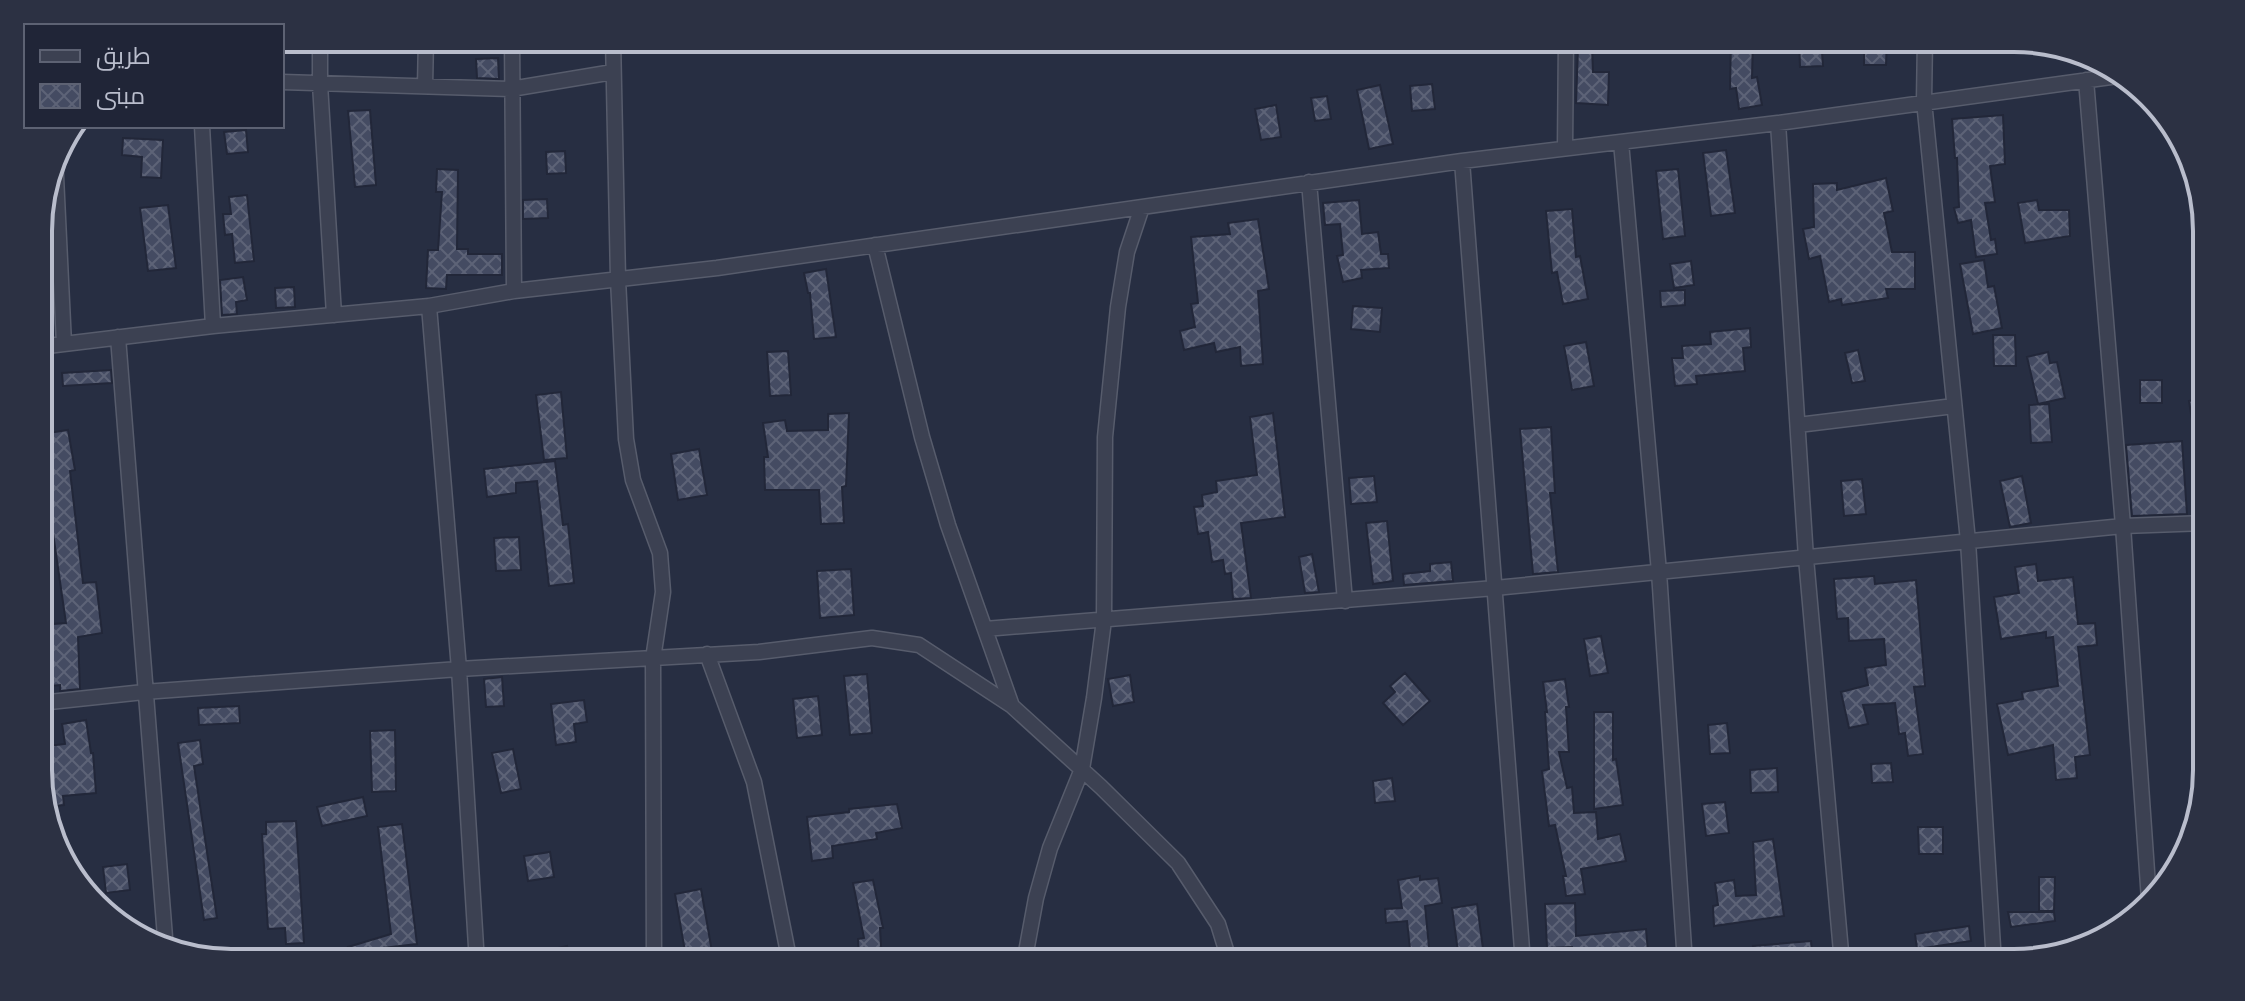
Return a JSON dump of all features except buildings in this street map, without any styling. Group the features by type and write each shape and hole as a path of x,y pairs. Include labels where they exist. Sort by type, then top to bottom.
{"street":[{"path":"320,52 334,315"},
{"path":"425,86 426,52"},
{"path":"512,52 514,291"},
{"path":"613,52 618,279 626,439 633,480 660,553 663,592 653,659 654,949"},
{"path":"1565,148 1566,52"},
{"path":"1925,52 1924,101 1968,541 1993,949"},
{"path":"284,82 511,89 613,72"},
{"path":"52,345 213,326 429,306 514,291 717,268 1462,161 1778,123 2105,78"},
{"path":"2086,80 2123,526 2148,887"},
{"path":"1778,123 1806,558 1841,949"},
{"path":"202,128 213,326"},
{"path":"1621,142 1659,572 1684,949"},
{"path":"1462,161 1522,949"},
{"path":"1309,182 1345,601"},
{"path":"57,192 64,344"},
{"path":"1027,949 1050,848 1082,769 1104,620 1105,437 1118,307 1127,252 1142,207"},
{"path":"875,245 918,425 948,525 1012,706"},
{"path":"429,306 459,669 476,949"},
{"path":"118,337 165,936"},
{"path":"1798,425 1954,406"},
{"path":"985,629 1495,588 2123,526 2193,523"},
{"path":"52,702 459,669 759,652 872,638 919,645 1012,706 1178,863 1218,924 1226,949"},
{"path":"707,654 754,782 787,949"}]}
